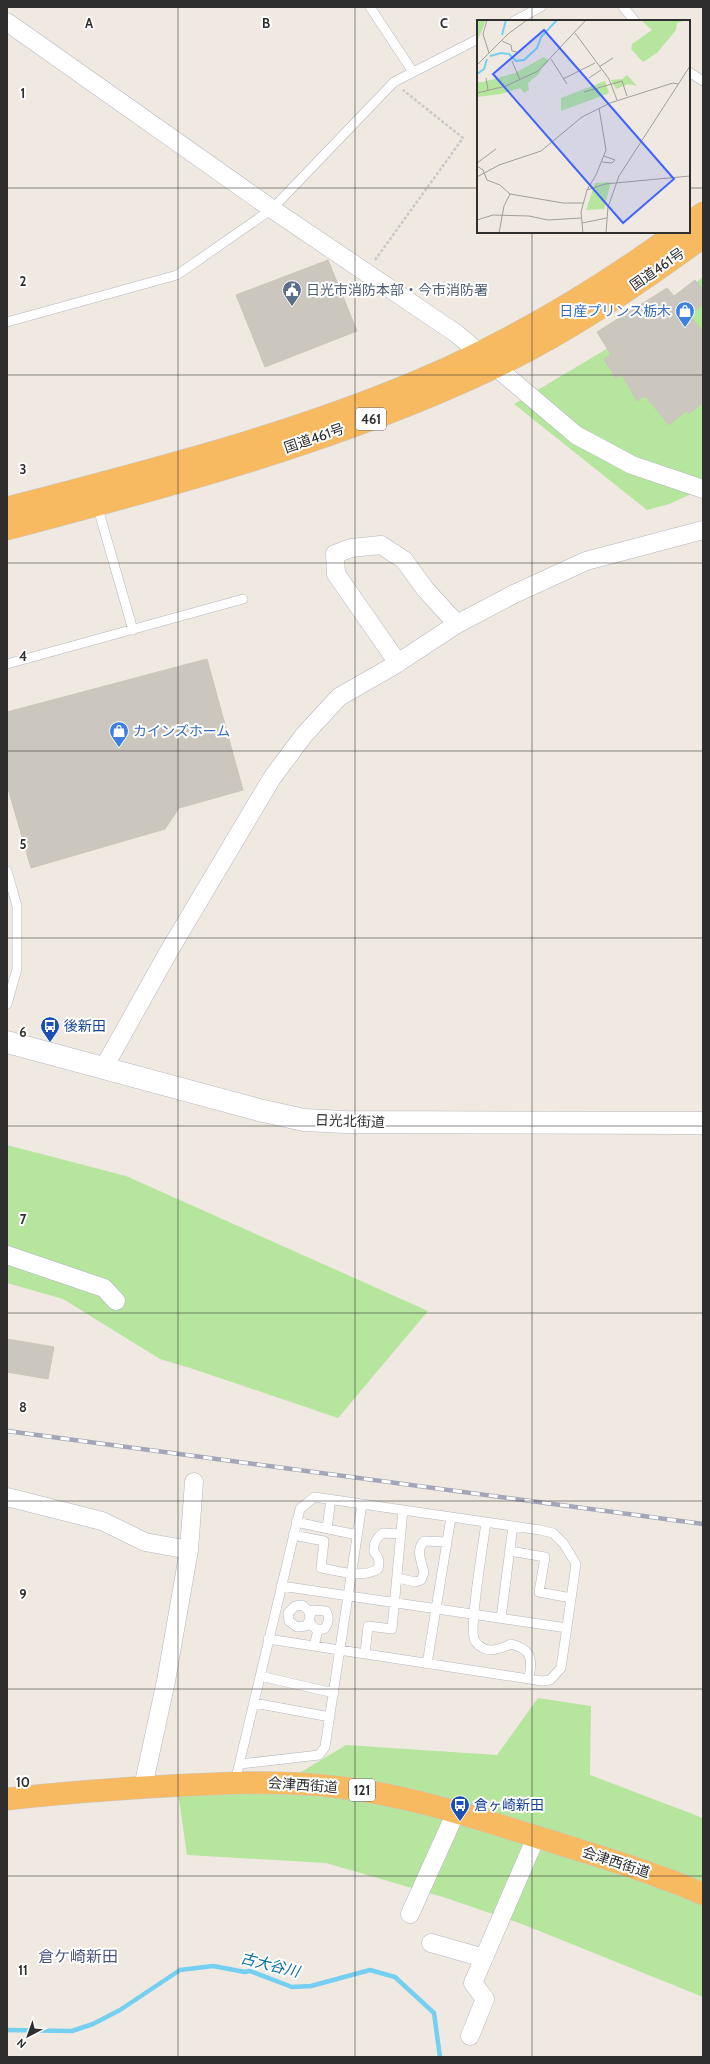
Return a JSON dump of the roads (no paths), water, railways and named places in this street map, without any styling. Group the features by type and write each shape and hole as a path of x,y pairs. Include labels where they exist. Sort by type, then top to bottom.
{"highway":[{"path":"690,222 703,213"},
{"name":"国道461号","path":"7,508 215,452 302,424 407,385 478,354 540,321 593,290 676,233"},
{"name":"国道461号","path":"7,529 223,469 311,440 414,403 494,368 606,304 703,237"},
{"name":"会津西街道","path":"7,1799 143,1787 238,1773 284,1782 386,1794 456,1812 650,1873 703,1894"}],"street":[{"path":"7,22 272,209 457,334 494,368 576,435 632,465 703,489"},
{"path":"103,1069 177,938 272,778 304,735 339,697 398,663 457,624 514,594 586,561 703,530"},
{"path":"398,663 336,574 335,554 351,548 381,545 404,560 457,624"},
{"name":"日光北街道","path":"7,1042 259,1110 304,1120 345,1122 703,1123"},
{"path":"7,1255 104,1288 116,1301"},
{"path":"143,1787 166,1681 189,1550 194,1482"},
{"path":"7,1497 102,1521 144,1542 189,1550"},
{"path":"410,1914 456,1812"},
{"path":"470,2036 485,1999 473,1983 536,1837"},
{"path":"431,1943 484,1958"}],"lane":[{"path":"370,7 414,72"},
{"path":"516,20 541,7"},
{"path":"623,7 634,20"},
{"path":"7,322 177,275 272,209 394,82 477,40"},
{"path":"690,73 703,81"},
{"path":"97,505 133,630"},
{"path":"7,664 243,599"},
{"path":"7,871 17,906 17,969 7,1004"},
{"path":"268,1640 314,1646 340,1650 427,1664 529,1679 550,1680 561,1668 576,1564 564,1544 553,1534 513,1526 314,1497 300,1509 296,1522 268,1640 238,1773 319,1755 325,1748 334,1693 340,1650 351,1574 362,1504"},
{"path":"327,1528 331,1499"},
{"path":"365,1654 368,1626 392,1629 398,1578 403,1510"},
{"path":"427,1664 450,1517"},
{"path":"296,1522 357,1534"},
{"path":"486,1522 474,1614 473,1635 476,1642 490,1650 498,1650 511,1644 524,1648 532,1663 529,1679"},
{"path":"501,1618 513,1526"},
{"path":"293,1535 324,1541 321,1568 351,1574 370,1574 378,1569 378,1557 374,1552 376,1539 383,1533 401,1534"},
{"path":"398,1578 416,1582 421,1580 424,1573 418,1553 419,1546 424,1541 447,1542"},
{"path":"510,1551 545,1557 539,1592 571,1598"},
{"path":"281,1586 567,1628"},
{"path":"300,1605 302,1589"},
{"path":"300,1605 294,1606 288,1613 289,1621 293,1625 301,1628 306,1626 309,1618 313,1610 319,1609 326,1611 328,1615 328,1624 324,1629 318,1630 311,1626 309,1618 305,1607 300,1605"},
{"path":"314,1646 318,1630"},
{"path":"260,1676 334,1693"},
{"path":"254,1703 330,1717"}],"waterway":[{"name":"古大谷川","path":"7,2030 72,2031 93,2024 120,2010 180,1970 213,1966 245,1972 250,1971 292,1987 311,1986 370,1970 395,1977 434,2013 440,2057"}],"railway":[{"path":"7,1431 703,1524"}],"place":[{"name":"日光市消防本部・今市消防署","path":"292,307"},
{"name":"日産プリンス栃木","path":"685,328"},
{"name":"カインズホーム","path":"119,748"},
{"name":"後新田","path":"50,1043"},
{"name":"倉ヶ崎新田","path":"460,1822"}],"district":[{"name":"倉ケ崎新田","path":"78,1956"}]}
